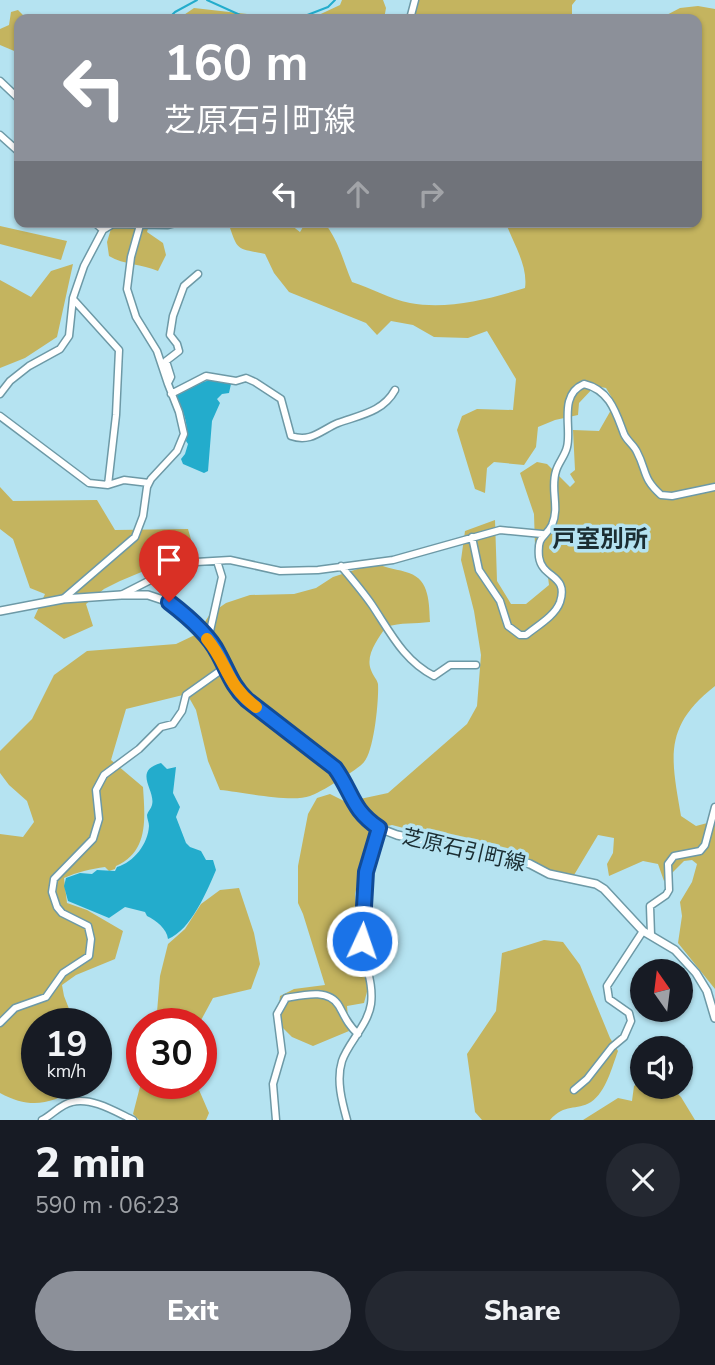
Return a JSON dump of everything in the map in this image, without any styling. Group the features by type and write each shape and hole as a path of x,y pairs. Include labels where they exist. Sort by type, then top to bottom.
{"main road":[{"name":"芝原石引町線","path":"0,611 63,599 121,595 148,596 169,602 185,615 218,652 236,689 335,768 344,781 354,806 363,817 379,828 397,835 522,862 549,874 596,884 604,889 643,931 675,950 696,973 707,991 715,1018"}],"street":[{"path":"0,81 14,94"},
{"path":"0,135 14,148"},
{"path":"0,394 10,381 29,366 60,349 69,336 73,298 84,266 106,228"},
{"path":"63,599 77,590 135,537 140,529 144,496 149,483 182,442 183,428 158,351 136,317 127,289 131,257 139,228"},
{"path":"168,384 171,377 166,361 179,352 170,335 173,316 184,286 198,274"},
{"path":"73,298 119,350 116,415 108,485"},
{"path":"171,394 206,376 236,381 246,378 281,399 291,436 303,439 372,412 381,407 395,390"},
{"path":"472,537 480,570 500,601 508,626 514,632 526,635 556,611 561,600 561,587 558,579 546,571 539,558 542,534 551,526 555,511 556,471 567,449 568,407 573,394 584,384 595,388 614,406 627,439 638,453 645,476 661,495 672,496 715,487"},
{"path":"0,416 89,483 149,483"},
{"path":"121,595 178,566 239,561 262,569 318,570 393,560 500,530 542,534"},
{"path":"208,640 222,577 217,561"},
{"path":"341,566 373,606 395,640 420,668 434,676 450,665 476,665"},
{"path":"0,1023 15,1008 46,997 63,973 89,956 91,939 88,926 62,913 55,902 52,886 59,872 93,839 99,819 96,794 98,782 161,727 173,724 182,710 186,695 224,668"},
{"path":"651,935 650,906 669,890 668,864 674,856 700,851 705,845 715,807"},
{"path":"347,1120 341,1096 340,1071 342,1061 370,1008 371,984 362,941 366,872 379,828"},
{"path":"573,1090 587,1079 630,1027 629,1013 609,999 607,986 643,931"},
{"path":"276,1120 273,1084 282,1053 277,1014 286,998 325,994 333,998 349,1026 358,1034"},
{"path":"43,1120 73,1102 89,1102 133,1120"}],"shaded area":[{"path":"342,0 383,0 386,8 385,14 321,14 340,5"},
{"path":"418,0 576,0 572,5 572,14 415,14"},
{"path":"698,6 715,9 715,686 686,715 675,744 674,760 681,816 696,826 715,821 715,989 678,943 682,916 680,902 692,882 697,864 692,860 684,861 664,881 658,864 643,861 609,876 607,864 613,853 614,838 598,835 574,875 534,870 485,849 392,825 370,830 355,894 358,948 368,988 364,1003 347,1006 349,1031 313,1046 292,1037 277,1022 280,996 294,989 325,985 298,903 298,866 308,814 317,798 330,794 346,802 388,793 467,724 477,706 481,655 474,611 461,560 465,531 495,520 497,581 511,604 526,604 549,585 547,569 535,546 534,514 520,473 537,462 547,464 570,487 575,482 570,474 575,470 573,430 599,431 615,403 606,388 595,386 579,403 578,415 538,427 536,447 524,465 494,462 487,468 485,493 475,489 457,430 462,416 477,409 513,410 516,379 487,331 468,338 434,337 413,325 391,321 377,335 366,323 289,292 274,273 265,254 239,247 230,228 295,228 300,232 302,228 328,228 352,282 410,303 439,305 483,299 525,288 523,264 508,228 702,228 702,14 669,14 680,8"},
{"path":"194,8 247,14 185,14"},
{"path":"18,10 22,14 14,14 14,51 0,45 0,29 9,25 11,12"},
{"path":"0,226 67,241 61,260 0,244"},
{"path":"111,228 148,228 147,232 163,243 166,255 158,271 109,256 107,242"},
{"path":"73,264 57,337 25,358 0,368 0,280 31,297 51,271"},
{"path":"0,487 13,501 97,500 115,530 188,529 194,550 104,589 86,604 93,626 64,639 34,618 45,594 30,588 13,539 0,529"},
{"path":"376,563 416,576 427,593 430,622 386,627 371,653 371,670 378,684 378,691 375,725 368,756 347,775 302,798 220,790 208,761 196,710 187,694 126,709 111,760 143,787 144,822 140,843 127,860 115,869 109,871 105,867 64,878 67,903 87,910 123,931 115,959 76,975 62,985 69,1008 21,1008 21,1099 55,1099 30,1103 0,1093 0,834 23,837 34,822 27,801 0,773 0,751 32,719 54,675 87,651 176,644 197,634 210,614 226,603 250,595 294,594 316,588 333,577"},
{"path":"239,888 254,933 260,964 251,989 213,998 208,1008 157,1008 160,976 168,944 185,929 201,904 220,890"},
{"path":"544,940 563,942 580,965 618,1051 611,1072 605,1086 591,1102 561,1111 550,1120 482,1120 475,1112 467,1054 496,1011 502,953"},
{"path":"618,1098 632,1101 682,1099 695,1120 583,1120"},
{"path":"137,1099 203,1099 209,1113 206,1120 139,1120 133,1114"}],"water":[{"path":"214,379 231,384 229,393 222,394 217,399 220,403 212,421 208,471 204,473 183,464 181,459 188,444 186,423 181,407 174,397"},
{"path":"161,763 167,769 176,767 173,793 180,807 176,817 186,843 201,851 206,860 213,860 216,870 191,919 168,939 163,928 145,912 125,907 109,918 68,901 64,886 66,878 80,873 115,871 139,851 148,833 147,815 152,805 146,776 152,766"}],"waterway":[{"path":"173,14 197,0"},
{"path":"207,0 238,14"},
{"path":"310,14 328,7 335,0"}],"slow traffic":[{"path":"207,639 218,652 236,689 256,707"}],"district":[{"name":"戸室別所","path":"600,539"}],"route":[{"path":"169,602 185,615 218,652 236,689 335,768 344,781 354,806 363,817 379,828 366,872 362,941"}]}
